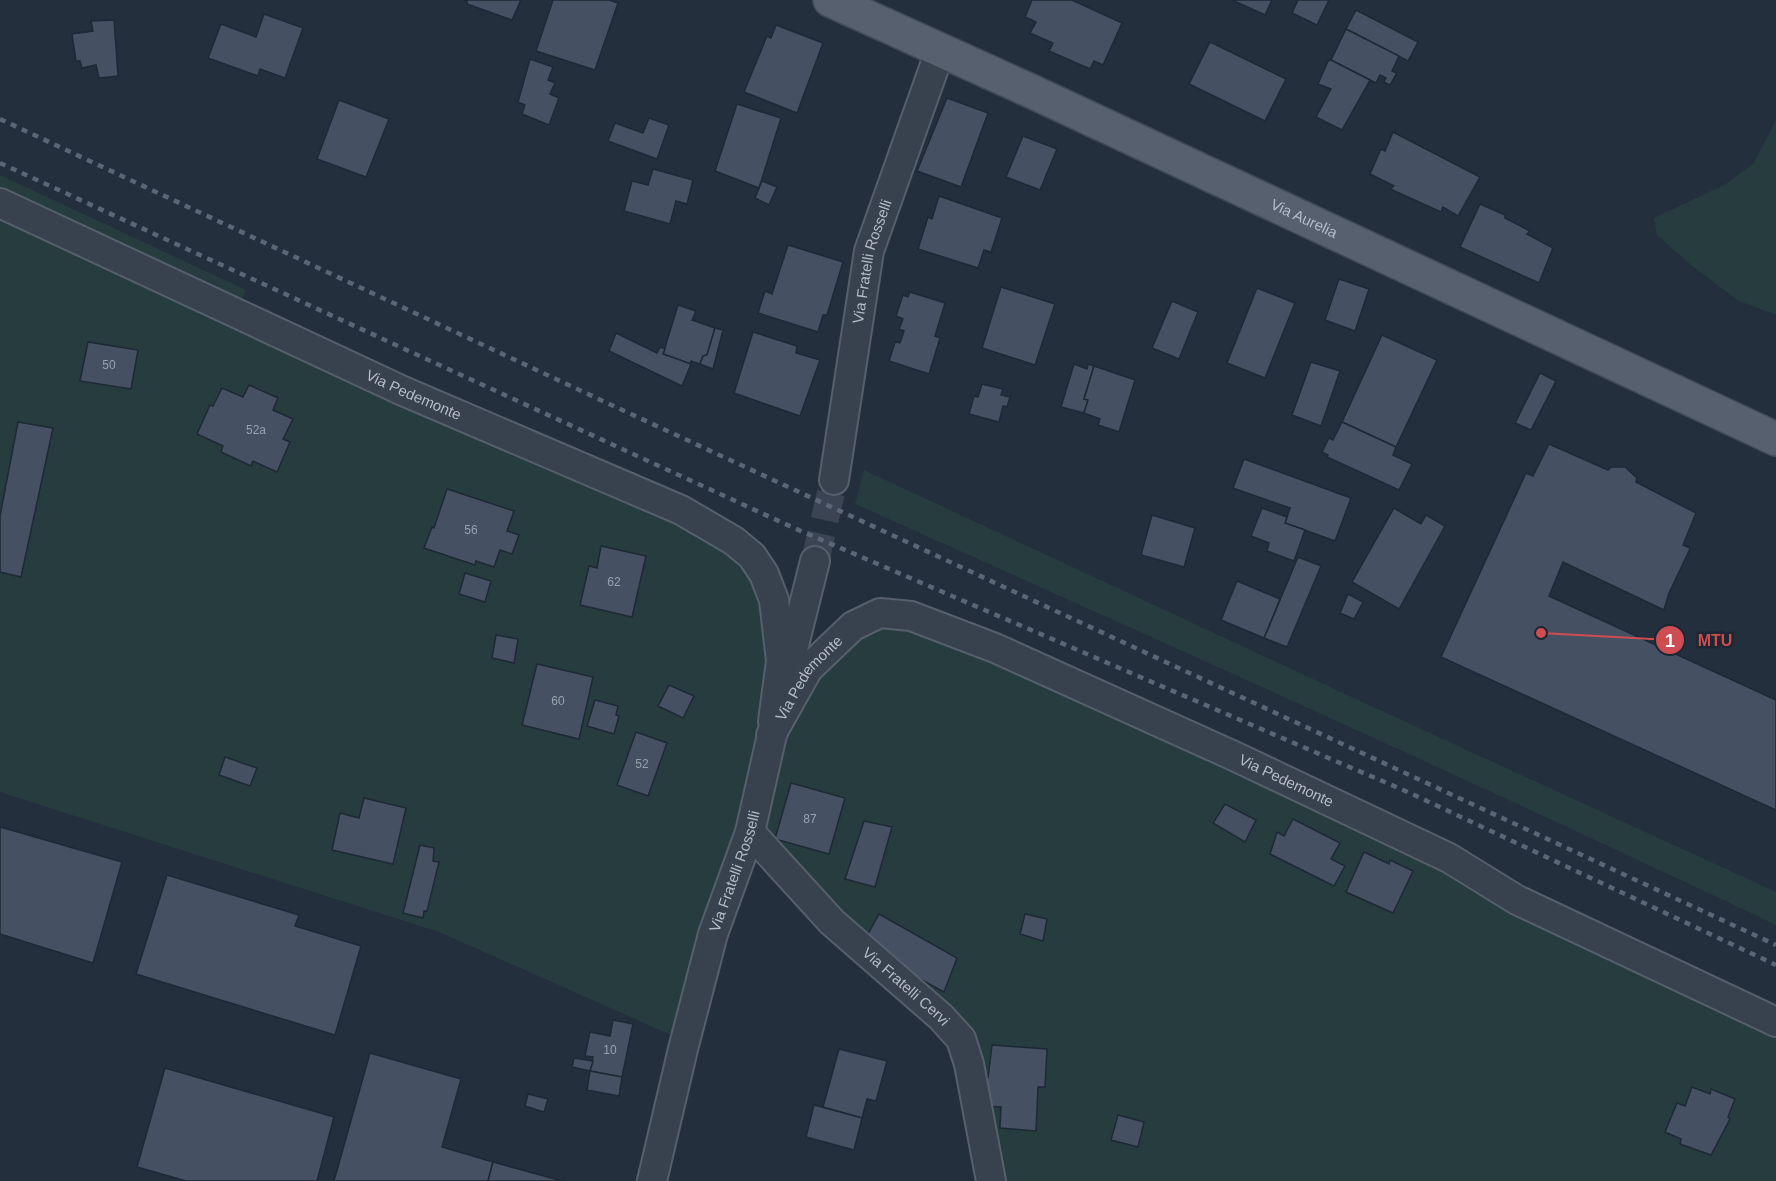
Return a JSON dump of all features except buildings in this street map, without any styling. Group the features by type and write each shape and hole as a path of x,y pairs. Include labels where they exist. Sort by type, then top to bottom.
{"main road":[{"name":"Via Aurelia","path":"830,0 1776,439"}],"street":[{"name":"Via Fratelli Rosselli","path":"834,480 869,251 940,51"},
{"name":"Via Pedemonte","path":"0,203 403,391 681,510 734,541 752,556 764,574 774,600 781,661 771,735"},
{"name":"Via Fratelli Rosselli","path":"652,1181 713,934 750,832 771,735 815,561"},
{"name":"Via Pedemonte","path":"771,735 808,669 853,626 880,613 911,616 995,648 1234,756 1449,858 1517,900 1776,1022"},
{"name":"Via Fratelli Cervi","path":"750,832 832,922 941,1017 961,1038 969,1064 991,1181"}],"green space":[{"path":"1776,120 1776,315 1739,301 1691,265 1657,235 1654,218 1726,184 1754,163"},
{"path":"0,175 246,290 238,306 0,194"},
{"path":"0,217 676,519 727,549 756,578 770,627 763,735 678,1038 439,932 0,792"},
{"path":"864,470 1776,892 1776,925 1432,764 855,504"},
{"path":"882,620 992,654 1776,1030 1776,1181 998,1181 976,1062 757,830 778,738 813,673"}],"tunnel":[{"path":"815,561 834,480"}],"railway":[{"path":"0,119 1776,945"},
{"path":"0,163 794,528 1410,793 1776,965"}],"place":[{"name":"MTU","path":"1541,633"}]}
